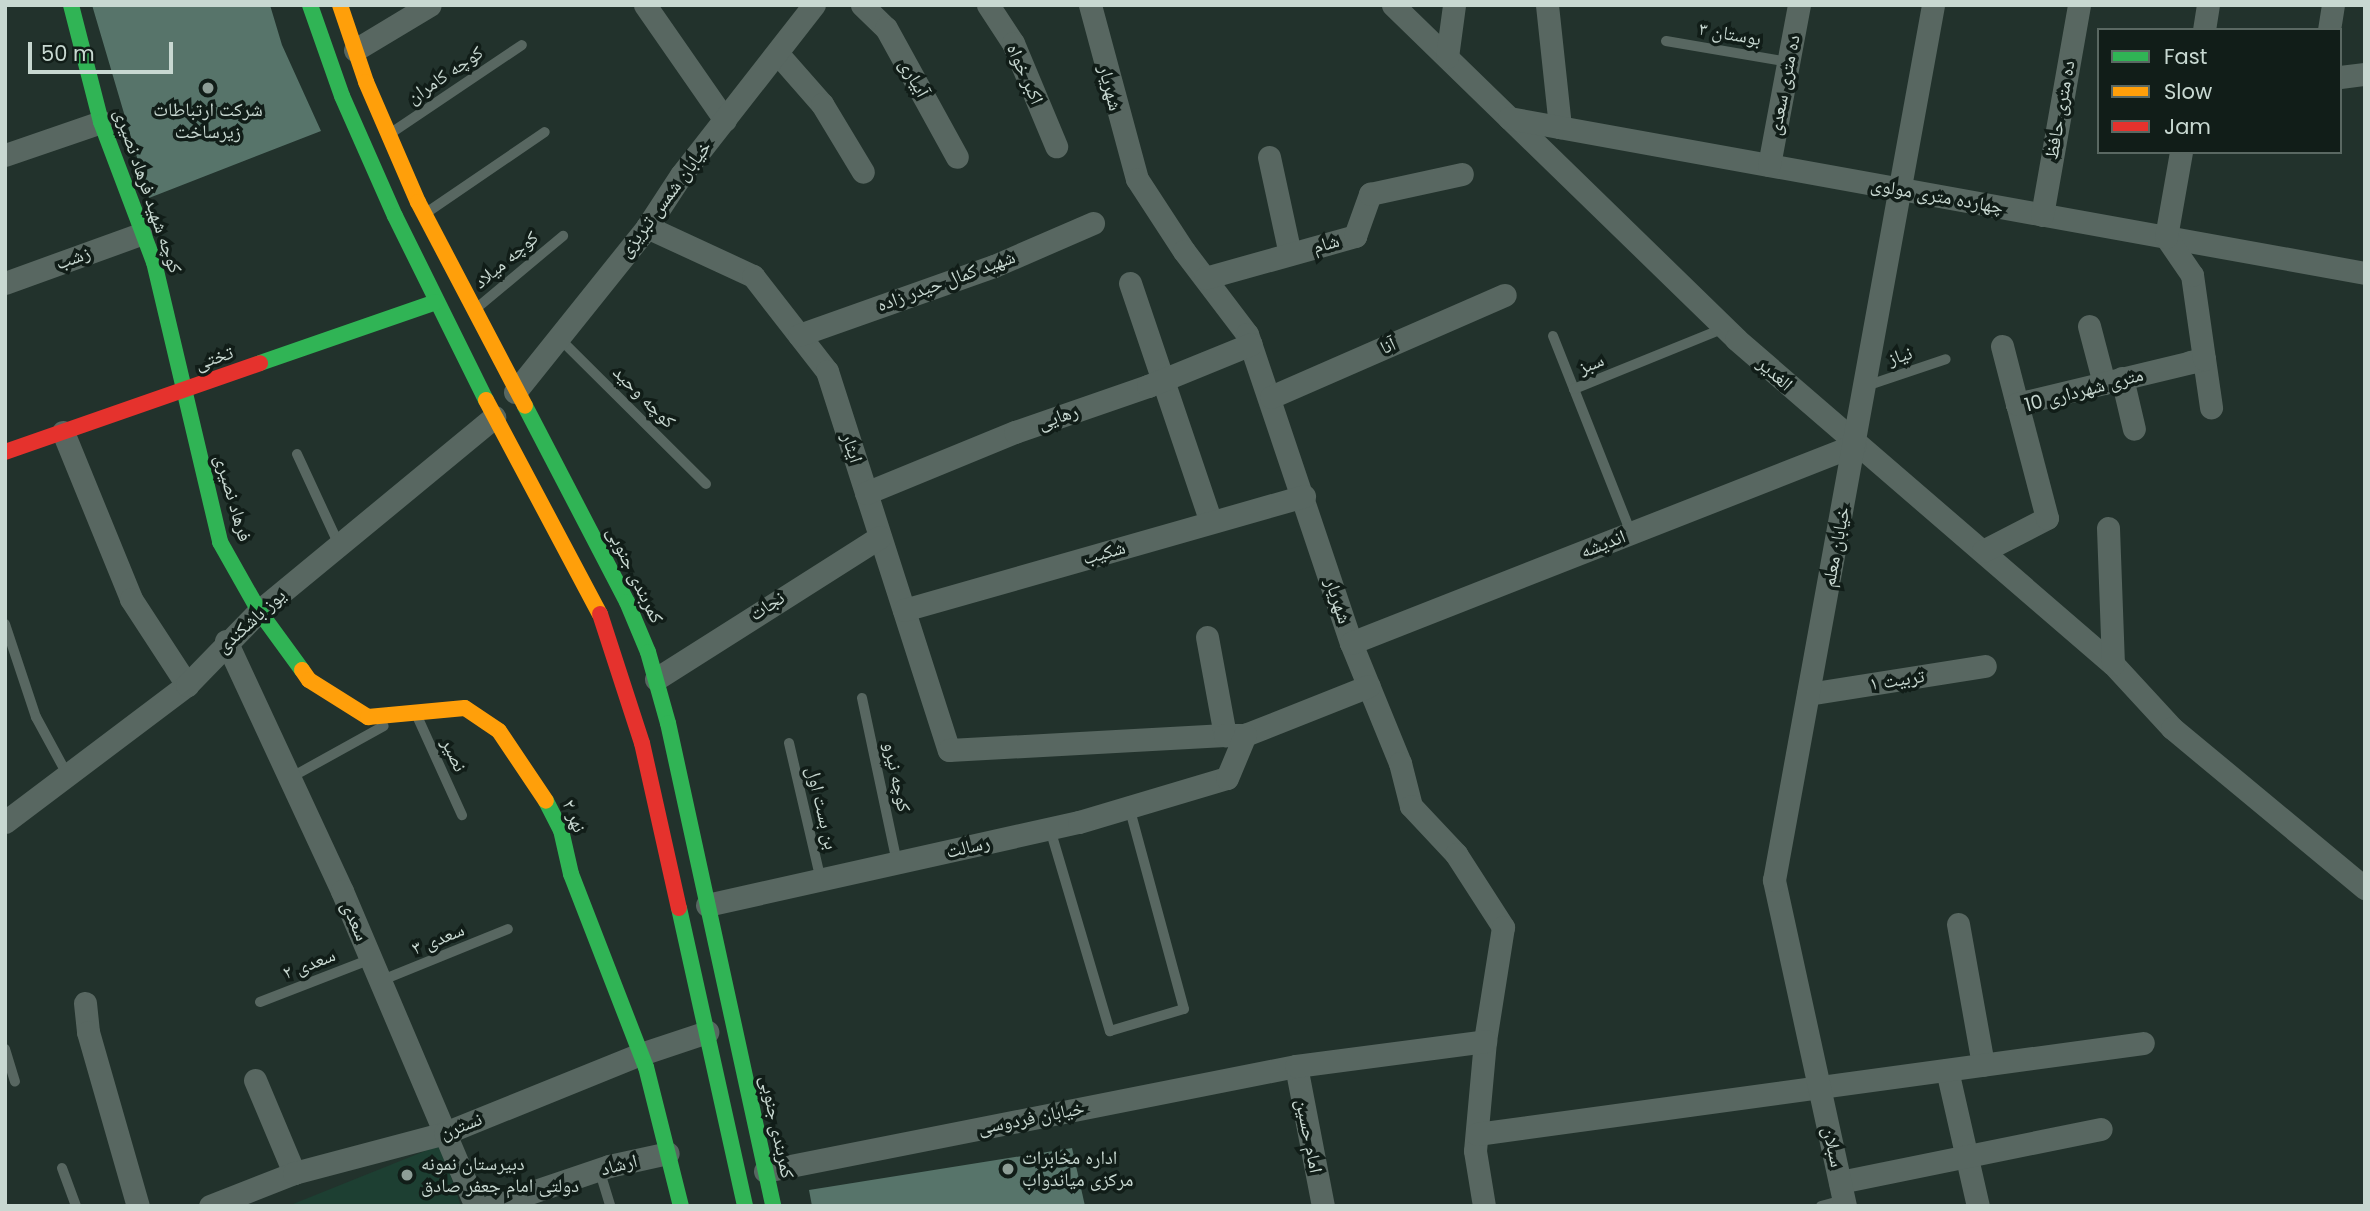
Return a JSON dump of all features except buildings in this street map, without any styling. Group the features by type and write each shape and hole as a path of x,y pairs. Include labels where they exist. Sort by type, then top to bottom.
{"main road":[{"name":"کوچه شهید فرهاد نصیری","path":"71,5 101,122 141,234 154,262 182,391"},
{"path":"310,5 342,96 436,302 494,417 602,617 622,671 745,1206"},
{"name":"کمربندی جنوبی","path":"340,5 388,134 424,215 627,602 656,679 773,1206"},
{"name":"تختی","path":"5,452 436,302"},
{"name":"فرهاد نصیری","path":"182,391 220,542 259,611"},
{"path":"494,417 515,392"},
{"name":"نهر ۲","path":"259,611 309,680 368,717 414,710 465,708 499,731 539,788 561,830 571,874 641,1054 681,1206"}],"street":[{"path":"355,50 430,5"},
{"path":"645,5 725,120"},
{"name":"خیابان شمس تبریزی","path":"515,392 557,336 648,227 725,120 814,5"},
{"name":"آبیاری","path":"862,5 886,28 957,156"},
{"name":"اکبر خواه","path":"988,5 1013,43 1056,146"},
{"name":"شهریار","path":"1090,5 1137,179 1251,344 1351,642 1400,763 1411,806 1456,854 1503,927 1485,1041 1475,1151 1484,1206"},
{"name":"الغدیر","path":"1393,5 1724,327 1855,445 2113,664 2172,728 2365,888"},
{"path":"1447,57 1454,5"},
{"path":"1547,5 1560,127"},
{"name":"ده متری سعدی","path":"1769,165 1799,5"},
{"name":"خیابان معلم","path":"1821,1087 1773,880 1866,386 1933,5"},
{"name":"ده متری حافظ","path":"2042,215 2079,5"},
{"path":"2204,28 2208,5"},
{"path":"2329,28 2333,5"},
{"path":"778,54 822,104 863,172"},
{"path":"2342,77 2365,74"},
{"name":"چهارده متری مولوی","path":"1509,118 2365,273"},
{"path":"5,155 101,122"},
{"path":"2181,154 2166,237 2192,275 2211,407"},
{"path":"1269,157 1290,254"},
{"name":"شام","path":"1205,278 1355,236 1370,194 1462,174"},
{"name":"شهید کمال حیدر زاده","path":"799,335 994,265 1093,223"},
{"name":"ایثار","path":"648,227 753,276 827,371 949,750 1235,735"},
{"name":"زشب","path":"5,283 141,234"},
{"path":"1130,283 1211,522"},
{"name":"آنا","path":"1271,397 1505,295"},
{"path":"2089,326 2134,429"},
{"name":"رهایی","path":"866,493 1015,432 1163,381 1251,344"},
{"path":"2002,346 2017,404 2204,359"},
{"name":"10 متری شهرداری","path":"1983,551 2047,518 2017,404 2204,359"},
{"name":"یوز باشکندی","path":"5,822 187,685 226,641 259,611 340,547 494,417"},
{"path":"63,432 131,599 187,685"},
{"name":"اندیشه","path":"1351,642 1855,445"},
{"name":"شکیب","path":"904,610 1304,496"},
{"path":"2108,528 2113,664"},
{"name":"نجات","path":"656,679 880,537"},
{"path":"1207,637 1235,735 1369,686"},
{"name":"سعدی","path":"226,641 371,959 476,1206"},
{"name":"تربیت ۱","path":"1808,694 1985,666"},
{"name":"رسالت","path":"707,905 1050,829 1227,778 1235,735"},
{"path":"1958,923 1983,1065"},
{"path":"85,1003 88,1032 138,1206"},
{"name":"نسترن","path":"210,1206 294,1173 445,1133 641,1054 707,1032"},
{"name":"خیابان فردوسی","path":"765,1171 1296,1066 1485,1041"},
{"path":"1477,1135 2143,1043"},
{"name":"امام حسین","path":"1296,1066 1323,1206"},
{"path":"1947,1070 1978,1206"},
{"path":"255,1080 294,1173"},
{"name":"سبلان","path":"1821,1087 1843,1196"},
{"path":"1843,1196 1968,1156 2101,1129"},
{"name":"ارشاد","path":"491,1206 599,1169 668,1153"}],"lane":[{"name":"بوستان ۳","path":"1666,41 1788,62"},
{"name":"کوچه کامران","path":"388,134 522,45"},
{"path":"424,215 545,132"},
{"name":"کوچه میلاد","path":"473,311 563,236"},
{"name":"سبز","path":"1631,533 1574,390 1724,327"},
{"name":"کوچه وحید","path":"557,336 706,484"},
{"path":"1553,336 1574,390"},
{"name":"نیاز","path":"1866,386 1946,359"},
{"path":"297,454 340,547"},
{"path":"5,624 36,717 67,774"},
{"name":"کوچه نیرو","path":"862,698 897,863"},
{"path":"290,778 414,710"},
{"name":"نصیر","path":"414,710 462,815"},
{"name":"بن بست اول","path":"789,743 821,880"},
{"path":"1050,829 1110,1031 1184,1009 1129,807"},
{"name":"سعدی ۳","path":"380,981 508,929"},
{"name":"سعدی ۲","path":"260,1002 371,959"},
{"path":"5,1049 15,1082"},
{"path":"62,1168 76,1206"},
{"path":"599,1169 610,1206"},
{"path":"1821,1206 1843,1196"}],"shaded area":[{"name":"دبیرستان نمونه دولتی امام جعفر صادق","path":"440,1145 461,1206 288,1206"}],"traffic: fast":[{"path":"71,5 101,122 154,262 220,542 259,611 302,670"},
{"path":"310,5 342,96 395,216 486,400"},
{"path":"260,363 436,302"},
{"path":"525,406 627,602 648,652 668,723 773,1206"},
{"path":"546,801 561,830 571,874 646,1067 681,1206"},
{"path":"679,908 745,1206"}],"traffic: slow":[{"path":"340,5 366,82 418,202 525,406"},
{"path":"486,400 600,614"},
{"path":"302,670 309,680 368,717 465,708 499,731 546,801"}],"traffic: jam":[{"path":"5,452 260,363"},
{"path":"600,614 642,743 679,908"}],"place":[{"name":"شرکت ارتباطات زیرساخت","path":"208,88"},
{"name":"اداره مخابرات مرکزی میاندواب","path":"1008,1169"},
{"name":"دبیرستان نمونه دولتی امام جعفر صادق","path":"407,1175"}]}
